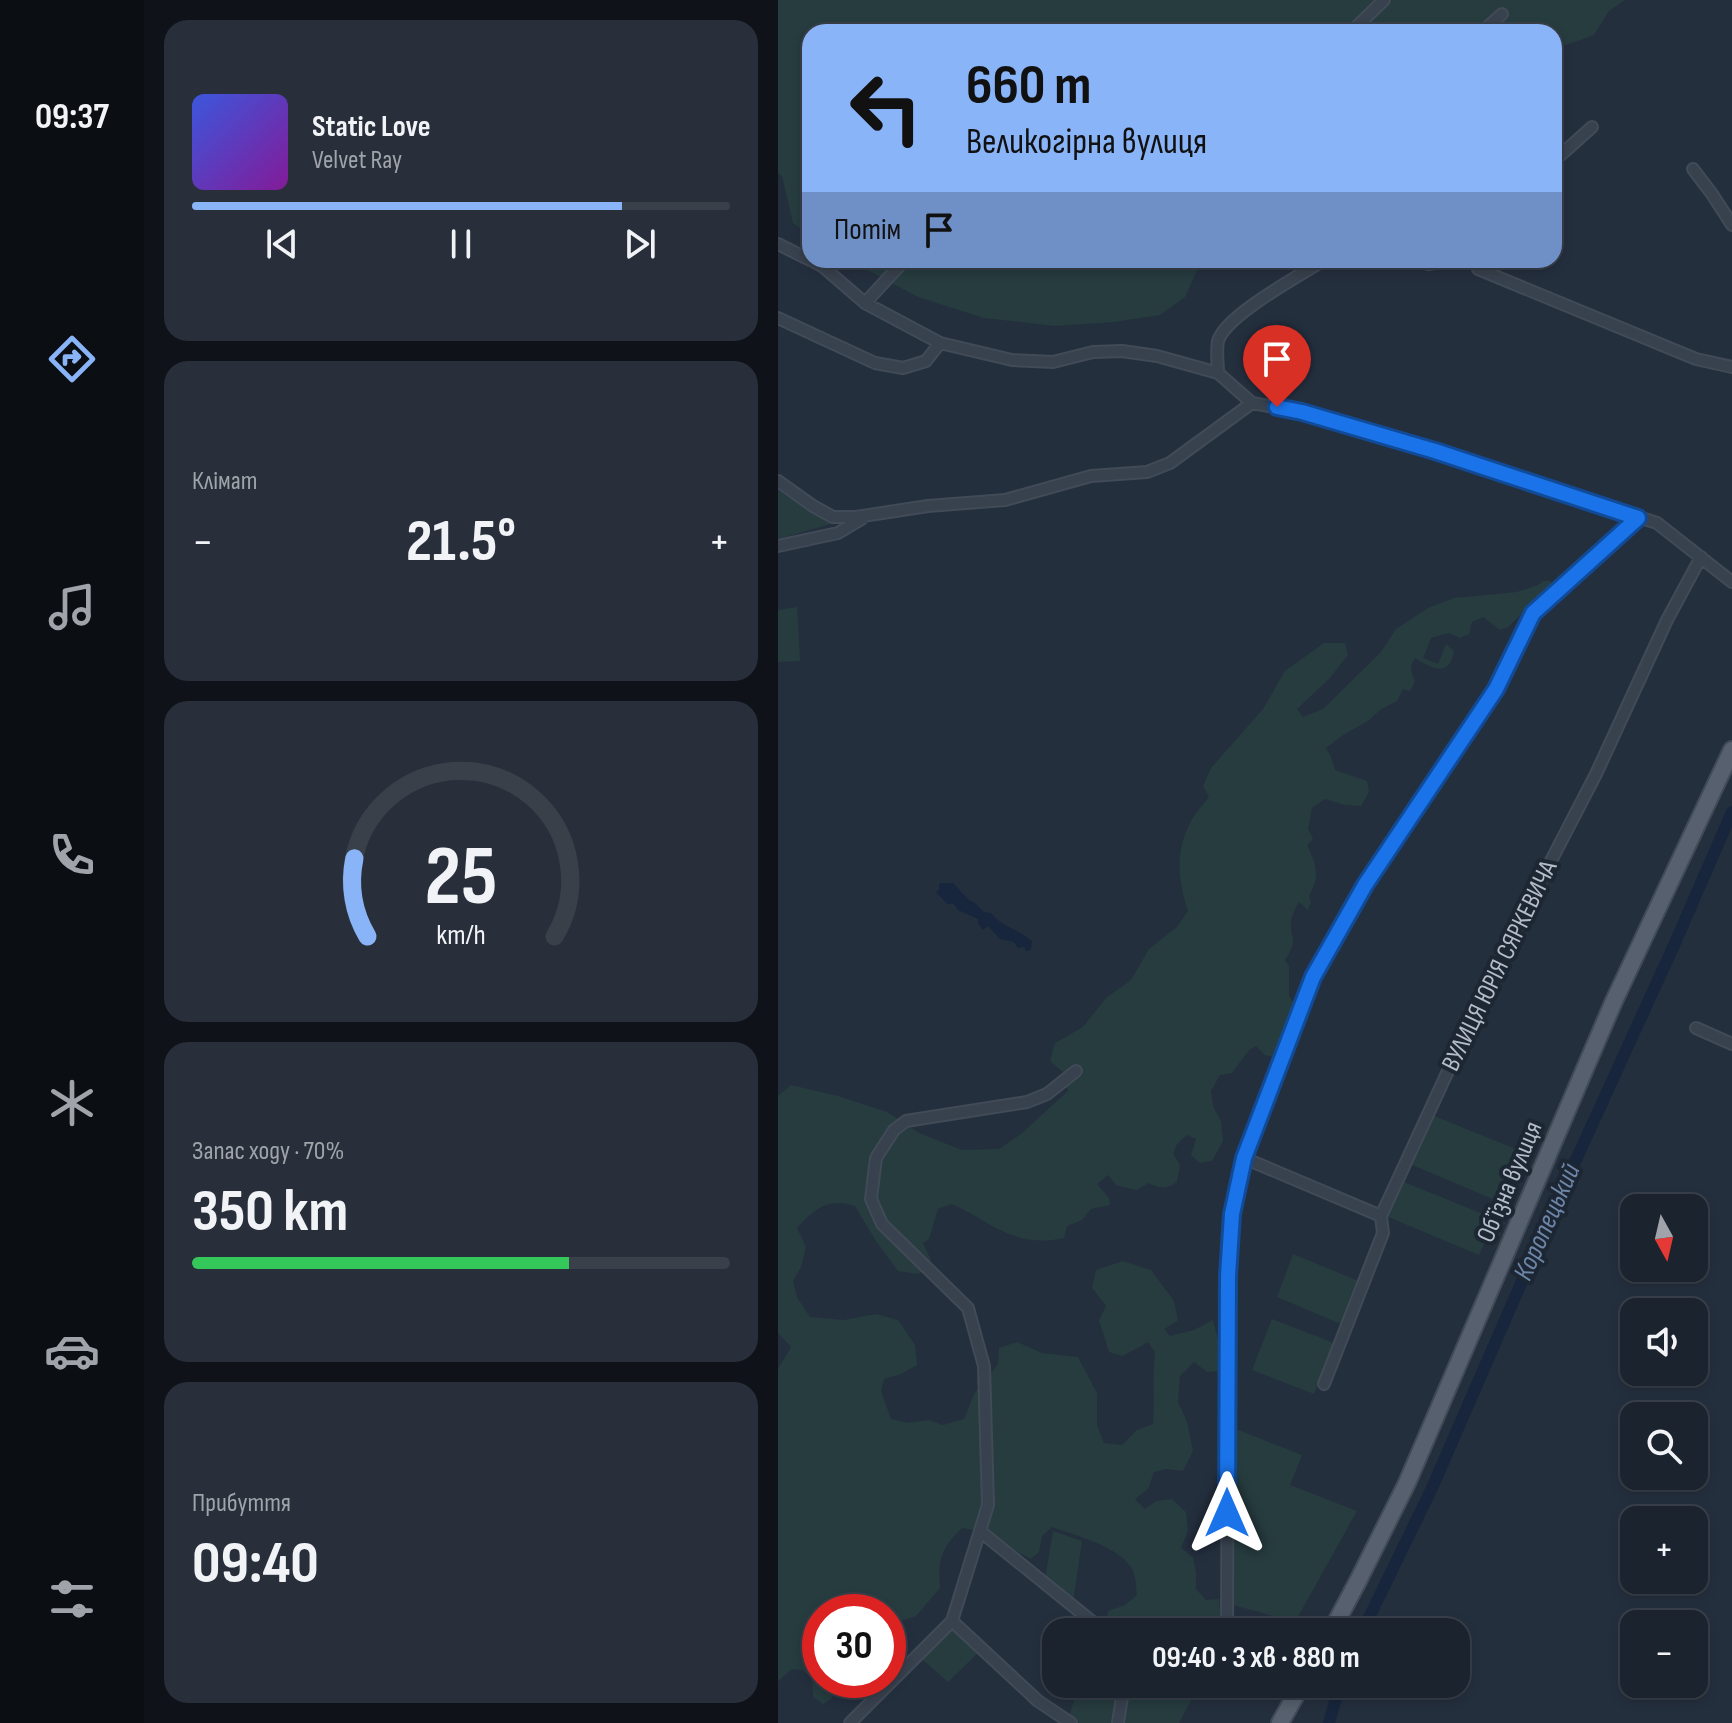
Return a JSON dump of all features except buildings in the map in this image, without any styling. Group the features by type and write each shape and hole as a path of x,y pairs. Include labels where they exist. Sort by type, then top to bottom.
{"main road":[{"name":"Обʼїзна вулиця","path":"1338,1618 1407,1483 1614,1001 1732,750"},
{"path":"1280,1723 1294,1698"}],"street":[{"path":"1359,24 1384,0"},
{"path":"1491,24 1502,14"},
{"path":"1562,154 1592,127"},
{"path":"1693,169 1732,225"},
{"path":"778,244 802,256"},
{"path":"824,268 865,303 940,343 1012,360 1039,362 1053,362 1093,352 1122,351 1157,356 1218,373 1252,403 1302,412 1435,451 1657,523 1732,582"},
{"path":"865,303 897,268"},
{"path":"1218,373 1218,342 1225,329 1239,315 1312,268"},
{"path":"1478,269 1696,359 1732,367"},
{"path":"778,318 875,363 903,368 926,361 940,343"},
{"path":"778,481 833,517 1005,500 1091,476 1147,472 1170,463 1252,403"},
{"path":"778,546 838,533 868,515"},
{"path":"1227,1618 1228,1276 1232,1214 1244,1158 1313,977 1365,885 1496,689 1533,613 1638,518"},
{"name":"ВУЛИЦЯ ЮРІЯ СЯРКЕВИЧА","path":"1324,1384 1383,1233 1381,1216 1497,965 1596,774 1667,620 1701,557"},
{"path":"1696,1028 1732,1044"},
{"path":"850,1723 952,1621 988,1505 984,1366 968,1308 882,1224 871,1199 876,1158 894,1130 906,1121 1027,1102 1047,1094 1076,1071"},
{"path":"1244,1158 1381,1216"},
{"path":"980,1531 1088,1618"},
{"path":"952,1621 1038,1701 1071,1723"},
{"path":"1118,1723 1122,1698"}],"green space":[{"path":"778,0 1625,0 1609,11 1594,35 1566,45 1562,44 1562,24 802,24 802,230 793,223 782,176 778,173"},
{"path":"863,268 1198,268 1185,297 1160,315 1114,322 1055,326 984,318 918,297"},
{"path":"778,490 831,524 778,539"},
{"path":"1550,581 1556,585 1508,627 1500,630 1483,617 1472,622 1469,634 1460,638 1449,633 1431,638 1423,658 1438,664 1446,644 1454,651 1448,665 1433,668 1415,658 1411,670 1415,682 1410,691 1403,689 1397,701 1326,748 1335,770 1367,781 1369,792 1361,806 1325,799 1312,808 1308,829 1313,839 1307,845 1316,876 1308,910 1299,902 1293,914 1293,943 1285,960 1289,966 1289,996 1295,1004 1292,1018 1273,1057 1265,1055 1256,1046 1249,1050 1232,1073 1220,1075 1211,1091 1213,1106 1221,1121 1223,1141 1212,1161 1200,1163 1191,1155 1196,1139 1187,1135 1177,1144 1173,1154 1180,1165 1177,1182 1163,1187 1149,1183 1136,1190 1116,1185 1108,1175 1097,1184 1109,1198 1110,1205 1091,1209 1082,1220 1067,1226 1064,1238 1031,1240 1017,1237 952,1204 938,1209 929,1239 923,1243 931,1260 919,1274 898,1271 855,1206 837,1203 823,1206 797,1228 806,1247 801,1267 793,1281 797,1297 810,1317 844,1320 876,1314 898,1320 915,1345 917,1365 884,1379 881,1391 891,1419 908,1423 929,1420 943,1425 964,1419 974,1394 998,1364 999,1348 1017,1342 1042,1353 1078,1357 1097,1393 1097,1425 1104,1443 1122,1445 1137,1430 1153,1424 1155,1352 1148,1342 1123,1356 1109,1352 1099,1320 1106,1306 1092,1288 1096,1270 1123,1261 1151,1270 1174,1301 1178,1321 1164,1329 1170,1336 1194,1330 1213,1320 1222,1355 1219,1371 1207,1372 1194,1362 1180,1376 1178,1402 1187,1422 1193,1451 1183,1471 1166,1469 1154,1472 1148,1489 1135,1499 1145,1509 1156,1501 1172,1499 1186,1512 1188,1531 1181,1548 1193,1557 1196,1589 1206,1600 1219,1599 1221,1618 1107,1618 1108,1611 1125,1605 1137,1595 1133,1572 1118,1554 1052,1527 1042,1536 1039,1552 1031,1559 991,1533 962,1528 942,1555 940,1588 916,1616 906,1619 906,1594 802,1594 802,1670 792,1669 778,1681 778,1369 791,1347 778,1333 778,1096 791,1085 838,1096 887,1112 919,1133 962,1150 999,1149 1021,1134 1068,1091 1063,1072 1050,1061 1055,1043 1083,1027 1106,998 1131,980 1149,949 1177,927 1188,911 1180,878 1180,856 1190,823 1209,797 1203,786 1211,768 1263,709 1285,671 1324,643 1345,643 1348,655 1329,679 1297,709 1303,717 1323,709 1381,652 1396,629 1428,608 1454,598 1517,592"},
{"path":"797,607 800,661 778,662 778,610"},
{"path":"1432,1115 1518,1150 1495,1200 1410,1164"},
{"path":"1404,1182 1505,1223 1497,1240 1487,1237 1479,1255 1388,1217"},
{"path":"1293,1254 1361,1282 1343,1325 1277,1297"},
{"path":"1272,1319 1334,1343 1314,1394 1252,1370"},
{"path":"1231,1427 1302,1455 1290,1485 1357,1511 1297,1618 1280,1618 1233,1605"},
{"path":"1053,1531 1082,1541 1073,1602 1045,1579"},
{"path":"953,1629 978,1653 948,1682 922,1659"},
{"path":"814,1698 832,1698 823,1704"},
{"path":"1075,1698 1192,1698 1179,1723 1079,1723 1069,1715"}],"water":[{"path":"939,883 953,883 984,912 991,913 1032,941 1031,950 1026,951 1014,942 1000,939 988,926 983,930 978,919 958,910 954,904 947,904 936,892"}],"waterway":[{"name":"Коропецький","path":"1369,1618 1432,1488 1732,812"},
{"name":"Коропецький","path":"1329,1723 1336,1698"}],"route":[{"path":"1227,1513 1228,1276 1232,1214 1244,1158 1313,977 1365,885 1496,689 1533,613 1638,518 1435,451 1277,407"}]}
